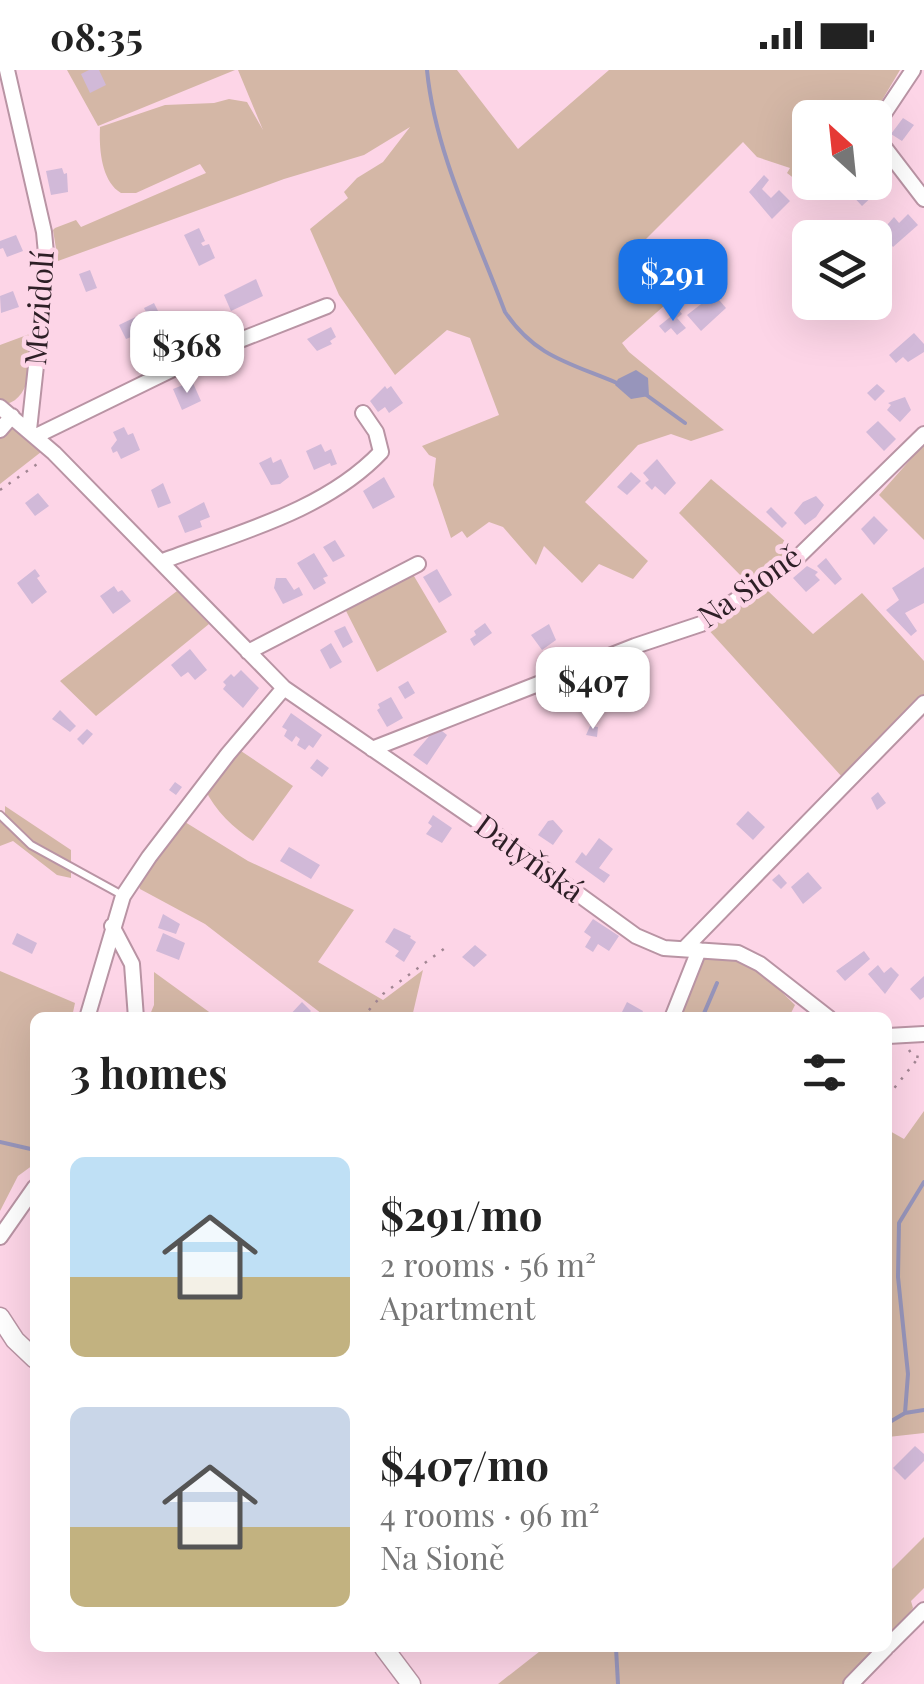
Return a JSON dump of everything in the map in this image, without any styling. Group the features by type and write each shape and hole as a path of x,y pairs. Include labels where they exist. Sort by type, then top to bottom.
{"street":[{"name":"Mezidolí","path":"7,70 44,232 47,264 32,433"},
{"path":"892,102 913,70"},
{"path":"892,157 924,200"},
{"path":"32,433 202,355 326,306"},
{"path":"0,430 6,412"},
{"name":"Datyňská","path":"6,412 54,452 284,688 636,936 664,948 738,953 760,964 822,1012"},
{"path":"163,561 298,509 360,475 382,452 376,432 362,413"},
{"name":"Na Sioně","path":"372,749 701,624 797,558 924,434"},
{"path":"248,652 418,564"},
{"path":"89,1012 123,896 180,816 284,688"},
{"path":"674,1012 691,950 924,703"},
{"path":"112,926 132,964 136,1012"},
{"path":"894,1036 924,1034"},
{"path":"0,1237 30,1193"},
{"path":"0,1317 30,1354"},
{"path":"892,1642 924,1610"},
{"path":"387,1652 411,1684"},
{"path":"851,1684 882,1652"}],"lane":[{"path":"0,816 31,845 123,896"}],"path":[{"path":"0,490 54,452"},
{"path":"367,1012 383,994 449,944"},
{"path":"892,1092 922,1058 913,1056 894,1036"}],"shaded area":[{"path":"67,70 235,70 98,126"},
{"path":"238,70 457,70 518,149 609,70 900,70 882,100 792,100 792,177 787,173 790,168 757,157 743,142 643,242 682,290 622,343 724,430 691,441 671,434 638,445 585,502 648,561 633,579 599,564 582,583 544,546 536,565 503,527 489,522 467,538 462,531 451,538 433,485 436,458 422,446 499,415 470,338 447,330 395,375 339,295 310,229 348,198 344,192 357,178 383,162 410,127 364,155 284,179 58,261 55,228 76,220 81,227 206,173 200,164 136,193 121,193 105,172 100,127 165,105 229,99 247,102 263,130"},
{"path":"35,332 26,385 15,400 6,404 0,400 0,345"},
{"path":"12,427 41,452 0,484 0,436"},
{"path":"924,444 924,540 879,495"},
{"path":"711,479 786,542 792,553 748,583 679,513"},
{"path":"411,571 447,632 377,672 344,607"},
{"path":"767,590 813,634 862,593 924,661 924,695 843,778 705,626"},
{"path":"177,591 209,624 96,716 60,681"},
{"path":"238,749 293,786 253,841 214,805 205,789"},
{"path":"5,806 71,850 71,878 57,875 13,841 0,846"},
{"path":"185,822 248,861 354,910 318,962 383,1000 423,970 413,1012 319,1012 205,924 140,889 136,876"},
{"path":"699,950 751,962 795,1005 792,1012 675,1012"},
{"path":"0,971 75,1003 73,1012 30,1012 30,1167 18,1176 0,1211"},
{"path":"154,972 209,1012 151,1012"},
{"path":"924,1111 924,1433 892,1437 892,1132 904,1139"},
{"path":"924,1537 924,1588 911,1601 913,1608 892,1634 892,1569"},
{"path":"539,1652 875,1652 844,1684 498,1684"}],"water":[{"path":"636,370 648,378 649,396 631,399 615,385 618,379"}],"building":[{"path":"99,70 106,85 90,93 81,74"},
{"path":"903,118 914,125 902,141 892,133"},
{"path":"62,168 67,173 68,192 51,195 46,171"},
{"path":"764,175 769,180 762,189 771,198 779,190 790,201 772,219 749,192"},
{"path":"908,214 918,225 893,247 891,220 894,217 899,223"},
{"path":"199,228 205,241 201,243 209,244 215,258 199,266 184,235"},
{"path":"16,235 23,251 7,257 0,249 0,241"},
{"path":"90,270 97,288 86,292 79,274"},
{"path":"256,279 263,296 231,311 224,295"},
{"path":"13,291 19,307 1,313 0,296"},
{"path":"714,294 726,308 701,331 687,315"},
{"path":"154,303 159,313 150,318 154,328 126,339 119,325 146,312 144,308"},
{"path":"679,310 682,314 677,318 686,328 677,335 671,328 665,333 659,326"},
{"path":"331,327 336,337 330,341 332,344 317,351 307,339"},
{"path":"914,333 924,344 924,352 908,362 903,357 896,363 889,355"},
{"path":"193,383 201,401 182,410 173,389"},
{"path":"877,384 885,391 875,401 867,393"},
{"path":"385,386 391,386 403,403 389,413 385,407 378,412 370,401"},
{"path":"905,397 911,410 900,422 887,410 891,405 888,403"},
{"path":"878,421 896,439 884,451 866,432"},
{"path":"124,427 128,435 133,433 140,450 121,459 111,448 117,440 113,432"},
{"path":"321,444 325,452 331,449 337,464 314,470 306,451"},
{"path":"271,457 273,463 281,459 289,477 280,484 271,485 259,463"},
{"path":"657,459 676,483 665,495 645,483 649,480 643,473"},
{"path":"631,472 641,481 627,495 617,487"},
{"path":"384,477 395,497 373,509 363,491"},
{"path":"163,483 171,503 158,508 151,490"},
{"path":"38,493 49,506 35,516 25,503"},
{"path":"816,496 824,505 805,525 794,513 803,502"},
{"path":"204,502 210,517 200,521 202,527 185,533 178,516"},
{"path":"771,507 787,523 782,528 766,512"},
{"path":"874,516 888,530 874,545 861,529"},
{"path":"335,540 345,556 333,562 323,547"},
{"path":"314,553 328,576 323,578 326,583 314,590 297,563"},
{"path":"826,558 842,579 835,585 817,566"},
{"path":"807,566 818,572 815,575 820,580 806,592 793,578"},
{"path":"924,567 924,603 905,613 917,631 911,636 886,610 899,600 892,588"},
{"path":"35,569 47,592 32,604 17,583"},
{"path":"437,569 452,595 439,603 423,577"},
{"path":"276,578 286,578 303,595 283,604 274,588"},
{"path":"114,586 131,601 113,614 100,596"},
{"path":"485,623 492,633 474,646 470,639"},
{"path":"549,624 556,640 542,650 531,635"},
{"path":"345,626 353,642 343,648 334,631"},
{"path":"331,643 342,662 330,669 320,650"},
{"path":"190,649 207,670 195,680 188,672 181,677 171,665"},
{"path":"241,670 259,688 243,708 223,689 223,682"},
{"path":"408,681 415,693 405,699 398,687"},
{"path":"391,697 403,718 387,727 377,710 378,704"},
{"path":"60,710 76,726 70,732 52,719"},
{"path":"291,713 322,735 313,748 309,745 305,750 297,745 300,739 296,736 292,742 284,736 287,730 282,727"},
{"path":"590,726 598,727 597,737 586,735"},
{"path":"437,727 447,735 427,765 413,755"},
{"path":"87,729 93,734 83,745 77,739"},
{"path":"317,759 329,768 322,777 310,768"},
{"path":"175,782 182,787 176,795 169,790"},
{"path":"878,792 886,803 877,810 871,798"},
{"path":"748,811 765,827 753,840 736,824"},
{"path":"433,815 452,828 442,843 426,834"},
{"path":"553,820 563,831 553,845 538,835"},
{"path":"599,838 613,849 599,868 610,875 604,883 575,862 582,852 586,856"},
{"path":"289,847 320,865 311,879 280,861"},
{"path":"808,872 822,888 803,904 791,887"},
{"path":"779,874 787,883 781,889 772,880"},
{"path":"163,914 180,924 176,934 158,928"},
{"path":"593,919 619,936 609,951 598,944 593,952 585,947 591,937 584,932"},
{"path":"394,928 416,942 404,962 395,956 399,951 385,942"},
{"path":"17,933 37,943 32,954 12,944"},
{"path":"163,933 185,943 179,960 156,951"},
{"path":"475,945 487,955 474,967 462,957"},
{"path":"864,951 870,959 845,981 836,971"},
{"path":"878,965 884,973 891,967 899,975 885,994 868,974"},
{"path":"924,976 924,997 920,1000 910,989"},
{"path":"302,1002 311,1011 310,1012 293,1012"},
{"path":"627,1002 643,1011 643,1012 622,1012"},
{"path":"915,1446 924,1454 924,1461 905,1480 893,1468"}],"waterway":[{"path":"427,70 438,132 505,312 541,349 617,383"},
{"path":"645,394 685,423"},
{"path":"705,1012 717,983"},
{"path":"0,1142 30,1149"},
{"path":"905,1413 908,1374 898,1277 899,1223 924,1182"},
{"path":"892,1421 905,1413 924,1410"},
{"path":"616,1652 618,1684"}]}
